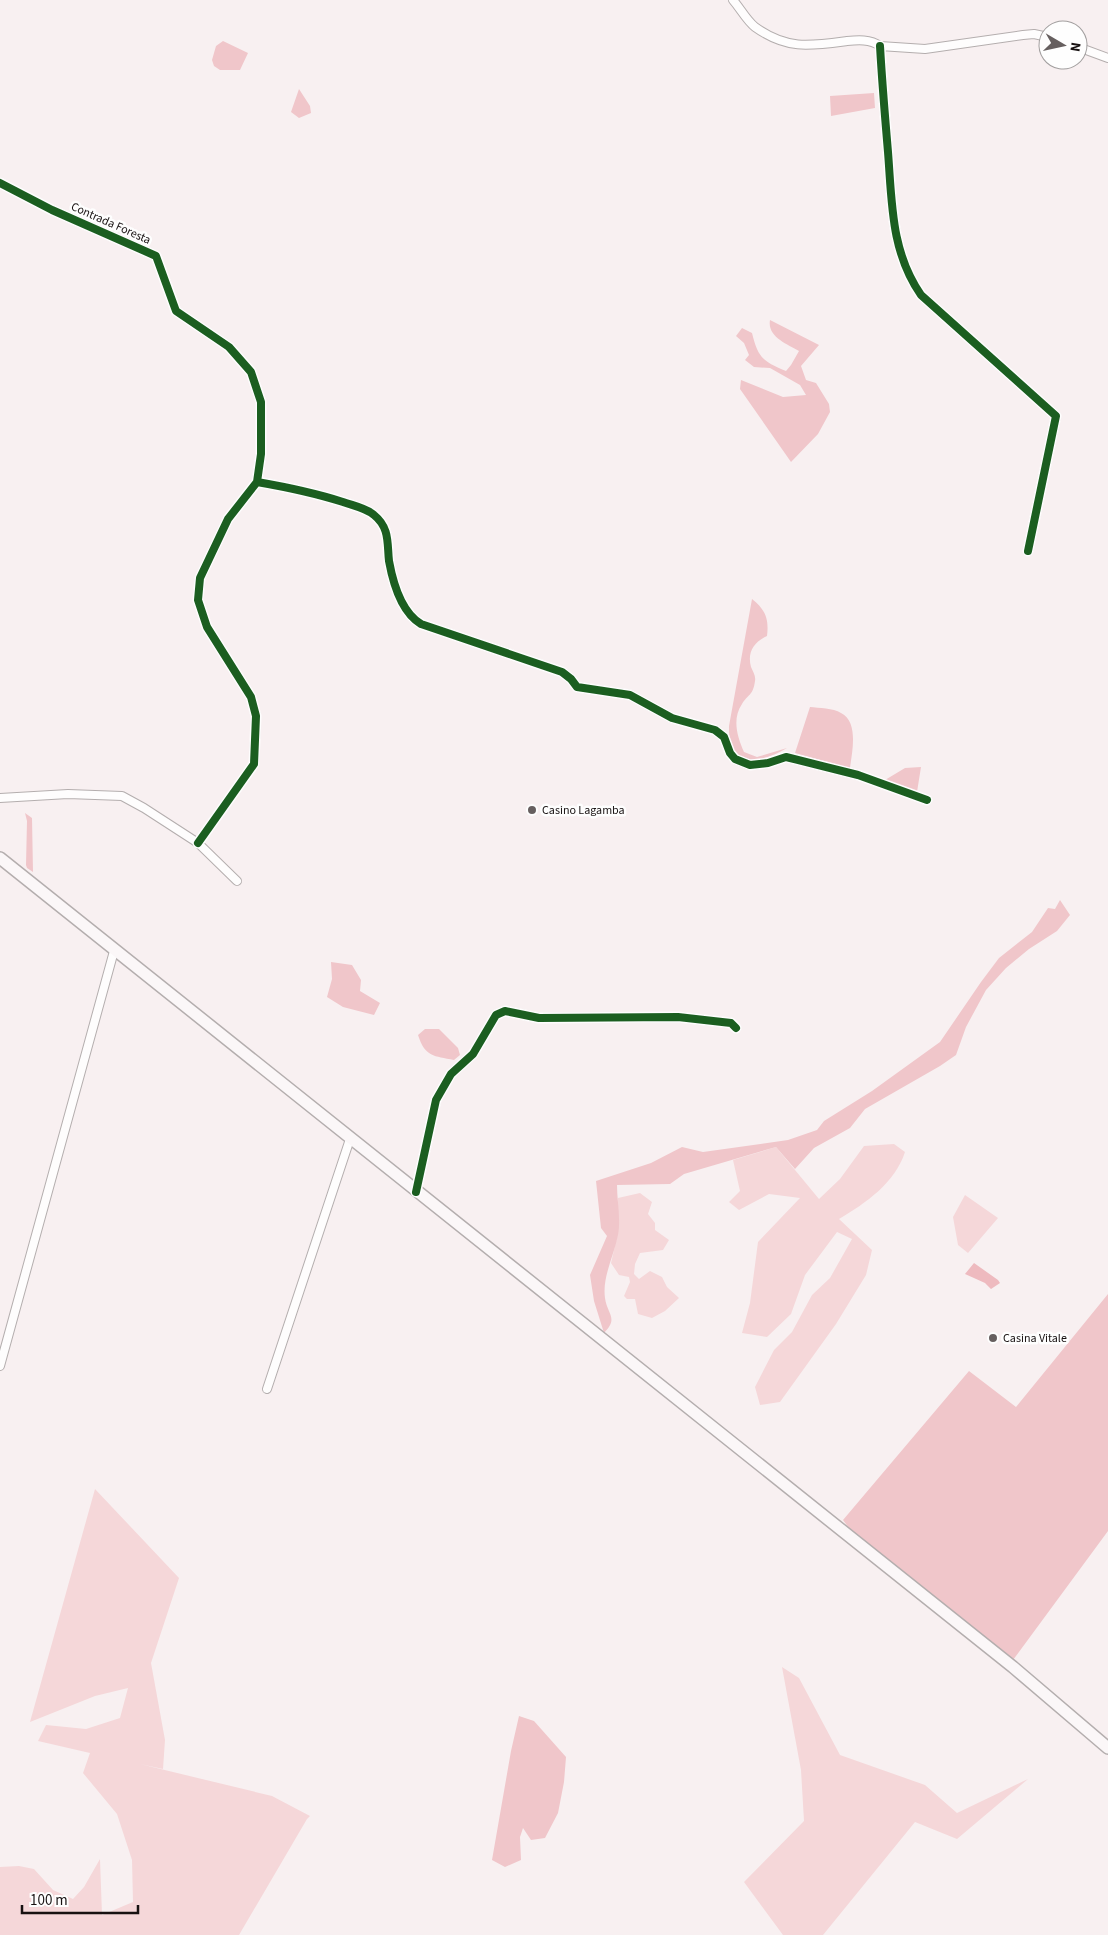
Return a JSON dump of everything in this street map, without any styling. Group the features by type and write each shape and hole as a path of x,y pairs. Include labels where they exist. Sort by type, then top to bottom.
{"main road":[{"path":"0,858 114,952 1013,1667 1108,1748"}],"street":[{"path":"733,0 754,26 782,41 807,46 860,40 874,42 880,46 925,49 1023,34 1038,35"},
{"path":"880,46 892,215 901,260 910,279 920,295 1056,416 1028,551"},
{"path":"1088,51 1108,58"},
{"name":"Contrada Foresta","path":"0,183 52,210 156,256 176,311 229,347 251,372 261,402 258,482"},
{"path":"198,843 254,764 256,716 251,697 206,627 198,600 200,578 228,519 258,482 316,493 364,509 375,516 388,535 390,561 397,590 412,618 421,624 562,672 572,679 577,687 630,695 672,718 715,730 724,737 735,759 750,765 768,763 786,757 858,775 928,800"},
{"path":"0,798 68,794 122,796 198,843 237,882"},
{"path":"0,1366 114,952"},
{"path":"416,1192 436,1100 451,1074 472,1054 496,1015 505,1012 539,1018 678,1017 731,1023 736,1028"},
{"path":"267,1389 350,1139"}],"shaded area":[{"path":"223,41 248,53 240,70 220,70 214,66 212,60 216,46"},
{"path":"299,89 310,106 311,113 299,118 291,112"},
{"path":"874,93 875,108 831,116 830,96"},
{"path":"770,320 819,345 801,366 806,380 816,383 829,404 830,412 818,434 791,462 740,389 741,380 783,397 806,395 800,385 770,368 754,367 745,360 749,355 744,343 736,336 742,328 752,333 756,348 766,361 786,371 791,365 799,351 784,343 775,335 770,326"},
{"path":"752,599 761,607 766,616 767,636 755,644 751,652 750,662 755,681 752,692 744,701 737,716 739,740 744,752 757,757 787,748 766,758 747,759 734,749 730,739 729,726"},
{"path":"810,707 834,710 847,717 853,738 850,768 795,753"},
{"path":"921,767 917,792 885,780 905,768"},
{"path":"25,813 32,818 33,872 26,865 27,821"},
{"path":"1060,900 1070,915 1057,931 1029,949 1006,968 986,990 966,1027 956,1055 865,1109 850,1128 814,1148 795,1169 776,1147 684,1174 670,1184 617,1185 619,1229 605,1282 605,1298 611,1316 611,1323 604,1333 594,1301 590,1275 607,1236 601,1228 596,1181 651,1163 682,1147 703,1152 788,1140 817,1130 824,1121 872,1091 940,1042 999,958 1032,932 1048,908 1055,909"},
{"path":"331,962 352,965 361,980 360,991 380,1003 374,1015 343,1007 327,997 332,979"},
{"path":"425,1029 439,1029 458,1048 460,1055 454,1060 427,1052 418,1035"},
{"path":"894,1144 905,1152 887,1183 869,1199 839,1219 872,1250 866,1275 836,1324 780,1402 760,1405 755,1387 774,1350 792,1332 812,1295 830,1278 852,1239 837,1232 805,1275 791,1314 767,1337 742,1333 750,1303 758,1242 800,1198 769,1194 739,1210 729,1202 740,1191 733,1160 776,1147 819,1199 840,1179 864,1146"},
{"path":"640,1193 652,1202 648,1214 655,1223 655,1230 669,1240 663,1250 640,1253 635,1264 634,1274 639,1279 650,1271 662,1277 667,1287 679,1298 665,1311 652,1318 638,1314 635,1299 627,1299 624,1296 630,1282 629,1277 619,1275 611,1263 618,1233 618,1198"},
{"path":"965,1195 998,1218 968,1253 958,1245 953,1217"},
{"path":"974,1263 1000,1283 991,1289 985,1283 965,1274"},
{"path":"1108,1294 1108,1531 1013,1660 849,1528 843,1520 969,1371 1016,1407"},
{"path":"95,1489 179,1578 151,1663 165,1740 163,1769 140,1764 272,1796 310,1816 239,1935 0,1935 0,1867 19,1866 34,1869 53,1890 73,1899 84,1887 100,1859 102,1915 133,1902 132,1860 117,1814 83,1773 90,1753 38,1741 46,1725 86,1729 120,1718 128,1688 95,1696 30,1722"},
{"path":"782,1667 799,1678 840,1755 925,1785 957,1813 1028,1779 957,1839 915,1822 823,1935 783,1935 744,1882 804,1821 801,1770"},
{"path":"519,1716 534,1721 566,1757 564,1782 558,1813 545,1838 531,1840 523,1828 520,1837 521,1860 505,1867 492,1860"}],"cycle path":[{"path":"880,46 892,208 898,244 911,279 921,295 1056,416 1028,551"},
{"path":"0,183 52,210 156,256 176,311 229,347 251,372 261,402 261,454 257,482 228,519 200,578 198,600 207,627 251,697 256,716 254,764 198,843"},
{"path":"257,482 300,490 332,499 364,509 374,515 383,525 385,531 388,542 389,561 399,596 408,612 421,624 562,672 577,687 630,695 672,718 715,730 724,737 730,753 735,759 750,765 768,763 786,757 858,775 927,800"},
{"path":"416,1192 436,1100 451,1074 473,1054 496,1015 505,1011 539,1018 678,1017 731,1023 736,1028"}],"place":[{"name":"Casino Lagamba","path":"532,810"},
{"name":"Casina Vitale","path":"993,1338"}]}
